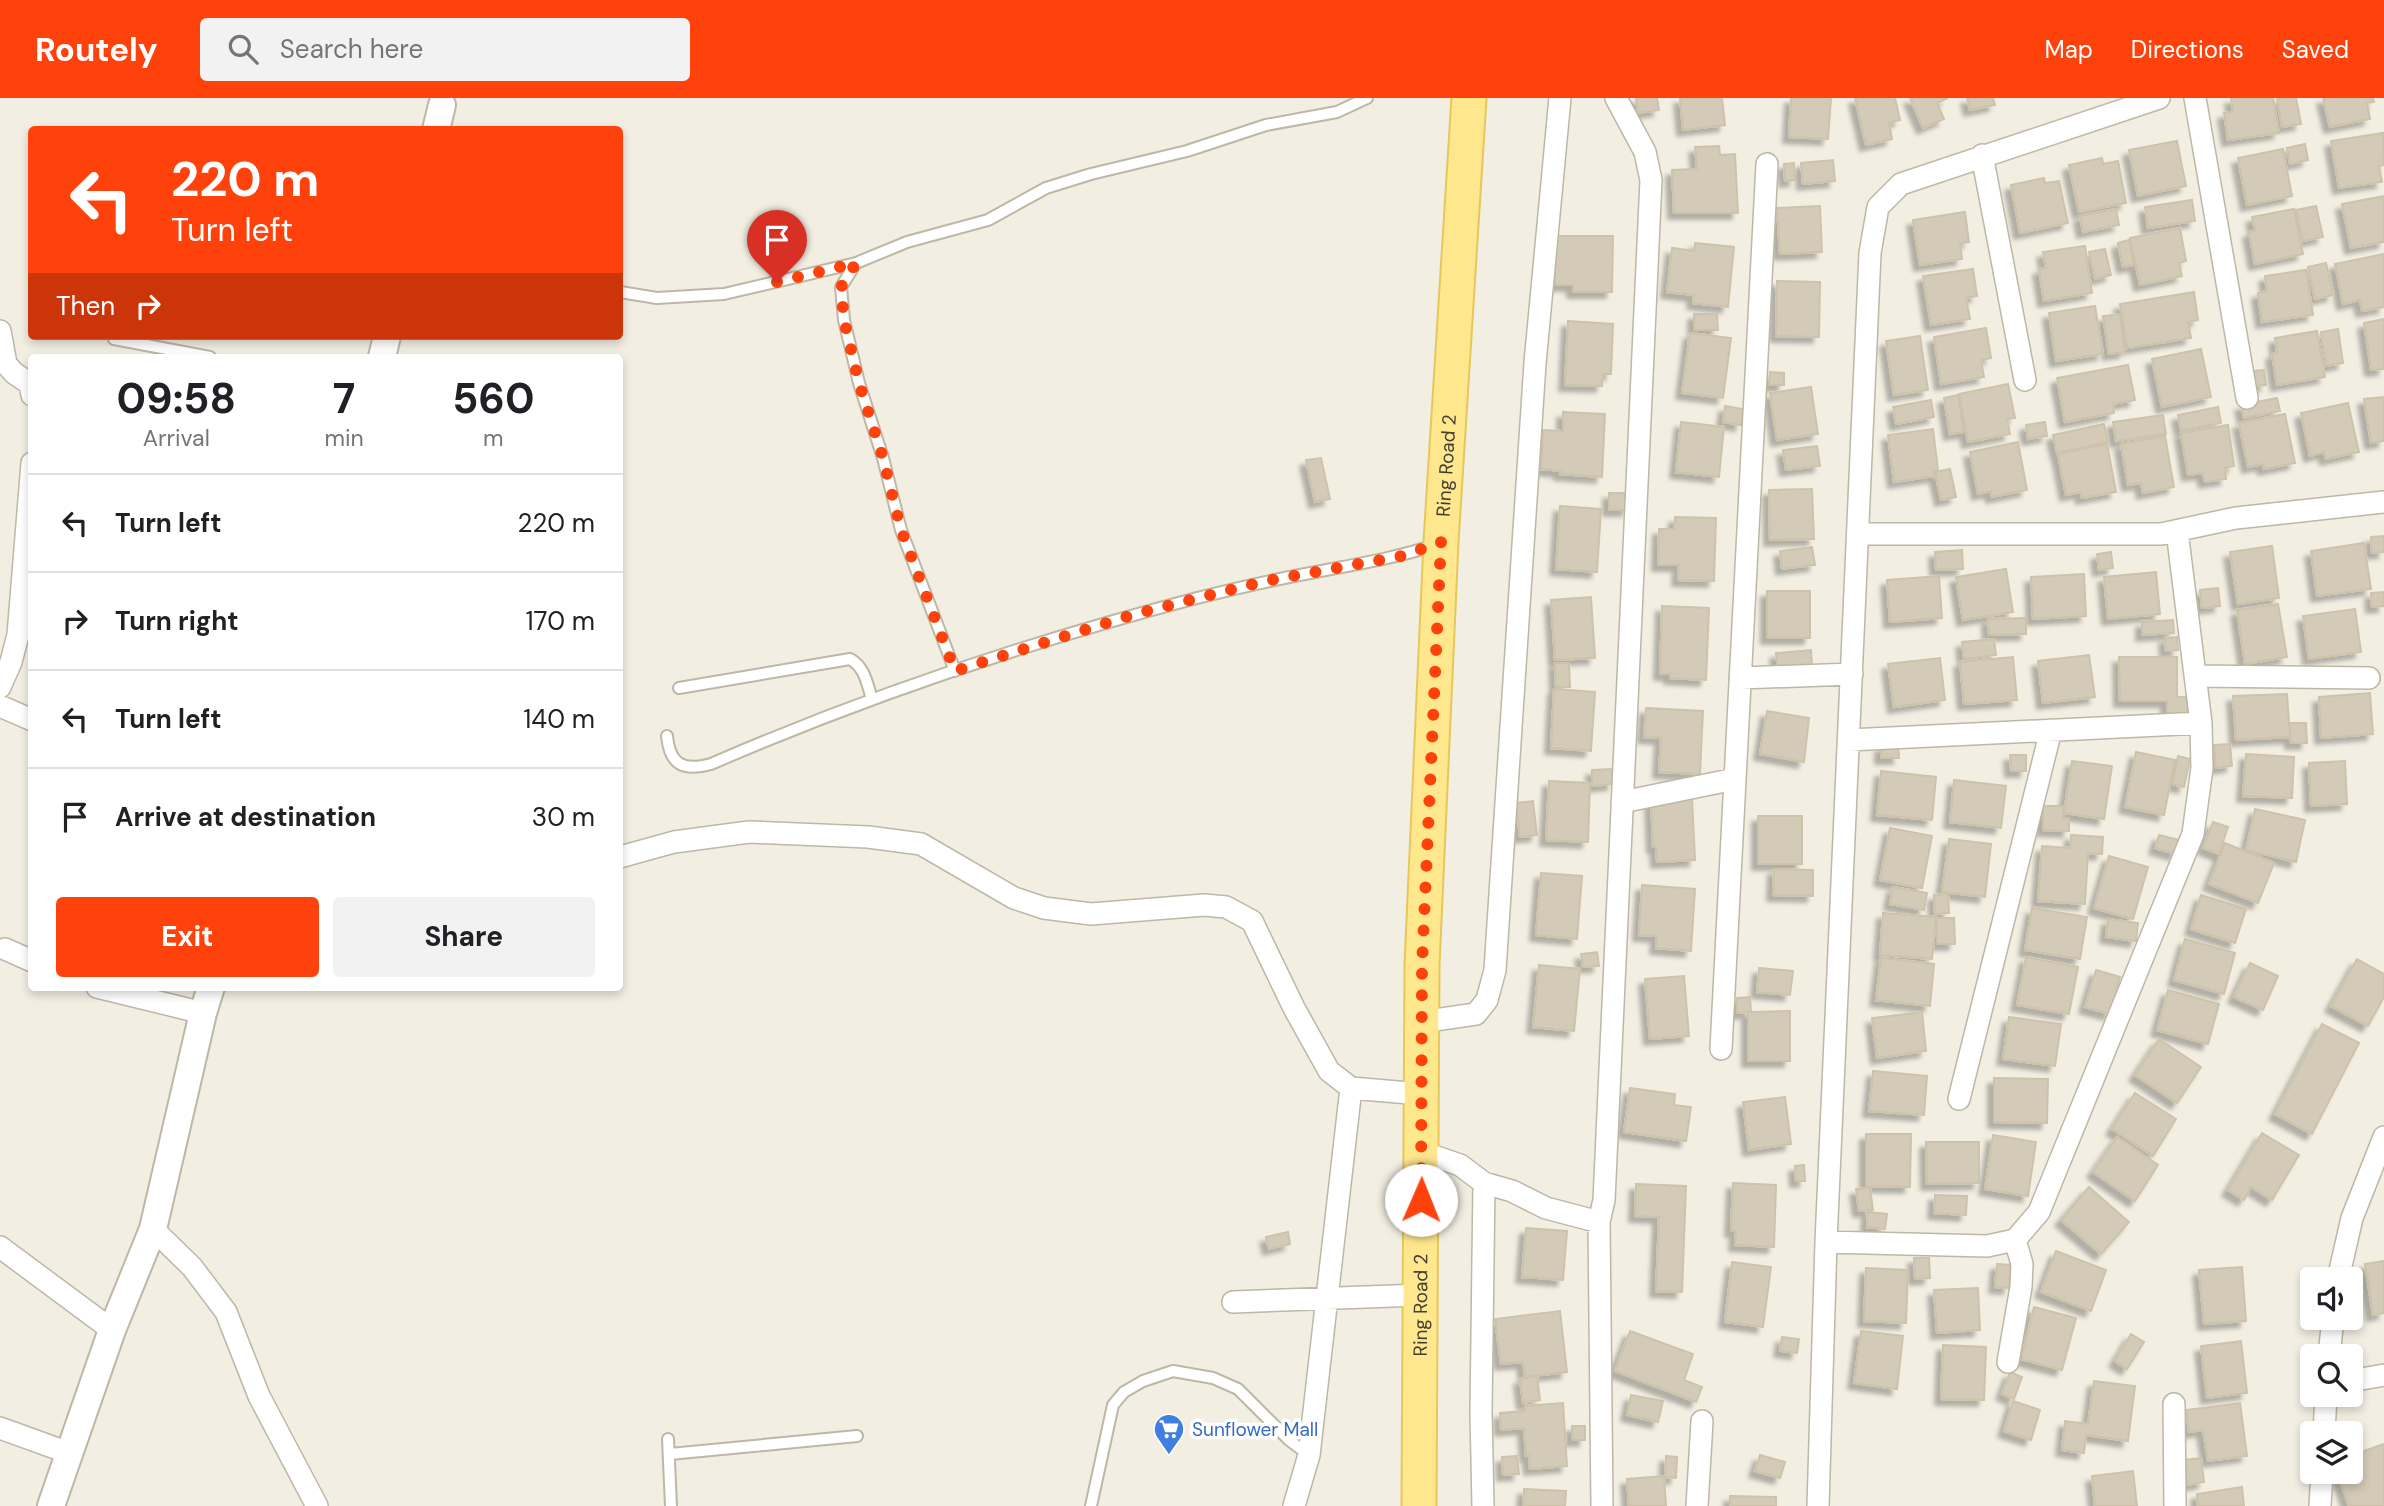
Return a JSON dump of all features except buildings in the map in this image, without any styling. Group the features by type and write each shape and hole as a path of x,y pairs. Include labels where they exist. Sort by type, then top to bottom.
{"main road":[{"name":"Ring Road 2","path":"1419,1506 1421,1022 1441,542 1469,98"}],"street":[{"path":"1421,1022 1476,1014 1487,1000 1495,970 1535,363 1560,98"},
{"path":"1602,1506 1599,1223 1604,1200 1651,180 1645,152 1616,98"},
{"path":"1818,1506 1826,1242 1870,253 1878,207 1901,184 2158,98"},
{"path":"2194,98 2247,398"},
{"path":"1982,155 2025,380"},
{"path":"1721,1049 1767,164"},
{"path":"0,331 6,364 28,383"},
{"path":"1858,534 2161,534 2236,518 2384,502"},
{"path":"0,687 11,662 18,635 28,512"},
{"path":"1826,1242 1987,1246 2015,1240 2039,1212 2193,834 2202,768 2201,723 2177,531"},
{"path":"1740,678 1852,674"},
{"path":"2195,676 2369,678"},
{"path":"0,706 28,718"},
{"path":"1849,740 2201,723"},
{"path":"1959,1099 2051,730"},
{"path":"1622,802 1735,779"},
{"path":"623,856 674,842 749,832 868,836 920,844 1014,898 1044,908 1091,914 1204,905 1226,907 1252,921 1294,1009 1329,1070 1351,1088 1421,1094"},
{"path":"5,949 28,959"},
{"path":"113,991 203,1013"},
{"path":"51,1506 112,1330 153,1229 210,991"},
{"path":"1294,1506 1309,1455 1351,1088"},
{"path":"2341,1267 2352,1218 2384,1137"},
{"path":"1422,1152 1460,1165 1484,1183 1512,1191 1546,1208 1599,1223"},
{"path":"1483,1506 1481,1412 1484,1183"},
{"path":"153,1229 192,1267 226,1312 259,1396 317,1506"},
{"path":"2008,1362 2021,1287 2022,1264 2015,1240"},
{"path":"0,1247 112,1330"},
{"path":"1233,1302 1420,1295"},
{"path":"2363,1379 2384,1375"},
{"path":"2174,1404 2175,1506"},
{"path":"1698,1506 1702,1421"},
{"path":"0,1428 69,1453"},
{"path":"2320,1506 2321,1484"}],"lane":[{"path":"623,292 657,298 724,294 856,263 907,242 988,220 1046,188 1091,173 1187,151 1266,125 1337,112 1367,98"},
{"path":"856,263 841,287 844,320 859,383 883,458 901,530 955,671"},
{"path":"119,340 194,354"},
{"path":"667,736 668,748 678,764 693,769 872,699 1148,611 1266,581 1402,556 1441,542"},
{"path":"678,688 850,659 858,663 863,671 872,699"},
{"path":"1091,1506 1113,1405 1124,1392 1143,1381 1173,1371 1213,1378 1238,1389 1289,1440 1309,1455"},
{"path":"670,1454 857,1436"},
{"path":"668,1439 671,1506"}],"place":[{"name":"Sunflower Mall","path":"1169,1456"}],"route":[{"path":"777,282 856,263 841,287 844,320 859,383 883,458 901,530 955,671 1135,614 1266,581 1402,556 1441,542 1422,965 1421,1200"}]}
